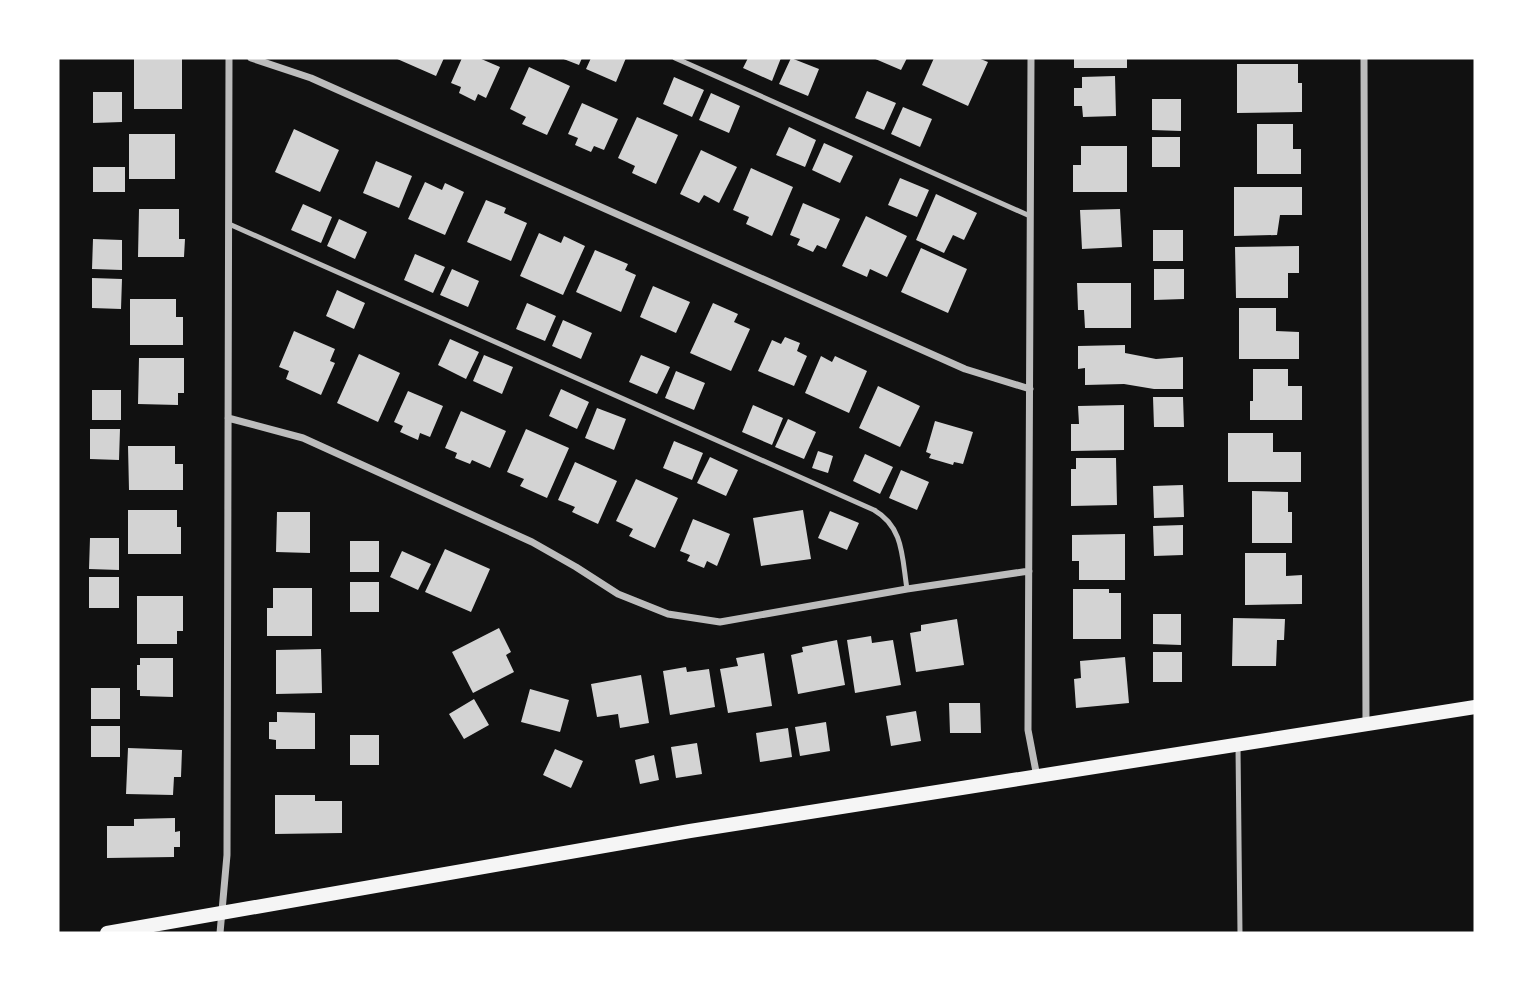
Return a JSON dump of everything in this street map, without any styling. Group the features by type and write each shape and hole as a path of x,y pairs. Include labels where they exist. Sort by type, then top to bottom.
{"main road":[{"path":"107,933 690,831 1475,707"}],"street":[{"path":"220,933 227,855 229,58"},
{"path":"251,58 311,78 965,369 1030,389"},
{"path":"1031,58 1028,730 1037,778"},
{"path":"1364,58 1366,724"},
{"path":"228,418 303,438 532,542 618,594 668,614 720,622 907,589 1029,571"}],"lane":[{"path":"675,58 1030,216"},
{"path":"229,224 885,516 894,525 898,538 907,589"},
{"path":"1238,744 1240,933"}],"building":[{"path":"395,58 444,58 436,76"},
{"path":"462,58 479,58 500,67 486,98 478,94 475,101 459,93 461,87 451,83"},
{"path":"561,58 582,58 579,65"},
{"path":"591,58 626,58 616,82 586,69"},
{"path":"748,58 781,58 772,81 743,68"},
{"path":"791,58 819,69 808,96 779,84"},
{"path":"873,58 907,58 901,70"},
{"path":"934,58 978,58 988,62 968,106 922,85"},
{"path":"1074,58 1127,58 1127,68 1074,68"},
{"path":"134,59 182,59 182,109 134,109"},
{"path":"1237,64 1298,64 1298,83 1302,83 1302,112 1237,113"},
{"path":"529,67 570,86 547,135 522,124 526,117 510,109"},
{"path":"1115,76 1116,116 1083,117 1082,106 1074,106 1074,88 1082,88 1082,77"},
{"path":"674,77 704,90 692,117 663,104"},
{"path":"867,91 896,103 884,130 855,118"},
{"path":"93,92 122,92 122,122 93,123"},
{"path":"711,93 740,106 729,133 699,120"},
{"path":"1152,99 1181,99 1181,131 1152,130"},
{"path":"582,103 618,119 604,150 594,146 591,152 575,145 578,138 568,134"},
{"path":"903,107 932,119 920,147 891,134"},
{"path":"637,117 678,135 656,184 632,173 635,166 618,158"},
{"path":"1257,124 1293,124 1293,149 1301,149 1301,174 1257,174"},
{"path":"789,127 816,140 805,167 776,155"},
{"path":"294,129 339,150 320,192 275,172"},
{"path":"129,134 175,134 175,179 129,179"},
{"path":"1152,137 1180,137 1180,167 1152,167"},
{"path":"824,143 853,156 840,183 812,170"},
{"path":"1081,146 1127,146 1127,192 1073,192 1073,165 1081,165"},
{"path":"701,150 737,167 719,203 704,195 699,203 680,194"},
{"path":"376,161 412,176 399,208 363,193"},
{"path":"93,167 125,167 125,192 93,192"},
{"path":"751,168 793,187 772,236 746,224 749,217 733,210"},
{"path":"900,178 929,190 917,217 888,205"},
{"path":"425,182 442,190 445,183 464,192 445,235 408,219"},
{"path":"1234,187 1302,187 1302,215 1280,215 1277,235 1234,236"},
{"path":"936,194 977,213 964,240 953,235 944,253 916,240"},
{"path":"486,200 506,208 504,213 527,223 511,261 467,242"},
{"path":"803,203 840,219 826,249 817,245 813,252 797,245 800,239 790,235"},
{"path":"303,204 332,217 321,243 291,230"},
{"path":"139,209 179,209 179,239 185,239 184,257 138,257"},
{"path":"1120,209 1122,247 1082,249 1080,210"},
{"path":"866,216 907,236 887,277 870,269 867,277 842,266"},
{"path":"339,219 367,232 355,259 327,246"},
{"path":"1153,230 1183,230 1183,261 1153,261"},
{"path":"539,233 561,243 564,236 585,246 563,295 520,276"},
{"path":"93,239 122,240 122,270 92,269"},
{"path":"1299,246 1299,273 1288,273 1288,298 1236,298 1235,247"},
{"path":"921,248 967,269 948,313 901,292"},
{"path":"595,250 628,264 625,270 636,275 621,312 576,292"},
{"path":"415,254 445,267 433,293 404,280"},
{"path":"452,269 479,281 468,307 440,295"},
{"path":"1154,269 1184,269 1184,299 1154,300"},
{"path":"92,278 122,279 121,309 92,308"},
{"path":"1077,283 1131,283 1131,328 1085,328 1084,310 1078,310"},
{"path":"653,286 690,302 676,333 640,317"},
{"path":"337,290 365,303 354,329 326,316"},
{"path":"130,299 176,299 176,317 183,317 183,345 130,345"},
{"path":"527,303 556,316 545,341 516,329"},
{"path":"713,303 738,314 734,322 750,329 731,371 690,353"},
{"path":"1239,308 1276,308 1276,331 1299,332 1299,359 1239,359"},
{"path":"563,320 592,333 581,359 552,346"},
{"path":"294,331 335,349 330,361 335,363 321,395 286,379 289,371 279,367"},
{"path":"785,337 800,343 797,351 807,356 794,386 758,371 772,340 781,344"},
{"path":"450,339 479,352 466,379 438,365"},
{"path":"1125,345 1125,353 1156,359 1183,357 1183,389 1154,389 1124,384 1085,385 1085,368 1078,369 1078,346"},
{"path":"359,354 400,373 378,422 337,403"},
{"path":"484,355 513,367 502,394 473,381"},
{"path":"641,355 670,367 657,394 629,382"},
{"path":"821,356 832,362 835,356 867,371 849,413 805,393"},
{"path":"139,358 184,358 184,393 178,393 178,405 138,404"},
{"path":"1253,369 1288,369 1288,386 1302,386 1302,420 1250,420"},
{"path":"676,371 705,383 694,410 665,398"},
{"path":"878,386 920,406 900,447 859,428"},
{"path":"561,389 589,402 577,429 549,416"},
{"path":"92,390 121,390 121,420 92,420"},
{"path":"408,391 443,406 430,437 420,433 418,440 400,432 403,426 394,422"},
{"path":"1153,397 1183,397 1184,427 1154,427"},
{"path":"753,405 783,418 772,445 742,432"},
{"path":"1124,405 1124,450 1071,451 1071,424 1079,424 1078,406"},
{"path":"597,408 626,419 614,450 585,438"},
{"path":"461,411 506,431 490,468 472,460 470,464 455,458 457,453 445,448"},
{"path":"788,419 816,432 804,459 775,447"},
{"path":"935,421 973,432 963,464 954,462 953,465 929,458 931,454 926,452"},
{"path":"90,429 120,429 119,460 90,459"},
{"path":"526,429 569,448 547,498 520,486 524,479 507,472"},
{"path":"1228,433 1273,433 1273,452 1301,452 1301,482 1228,482"},
{"path":"674,441 703,453 692,480 663,468"},
{"path":"128,446 175,446 175,464 183,464 183,490 129,490"},
{"path":"818,451 833,456 828,473 812,468"},
{"path":"865,454 893,467 880,494 853,481"},
{"path":"710,457 738,470 726,496 697,483"},
{"path":"1076,458 1116,458 1117,505 1071,506 1071,469 1076,469"},
{"path":"575,462 617,481 598,524 572,512 575,507 558,500"},
{"path":"901,470 929,482 917,510 889,498"},
{"path":"636,479 678,498 655,548 629,536 633,529 616,521"},
{"path":"1183,485 1184,517 1154,518 1153,486"},
{"path":"1252,491 1288,492 1288,512 1292,512 1292,543 1252,543"},
{"path":"128,510 177,510 177,527 181,527 181,554 128,554"},
{"path":"803,510 811,559 761,566 753,518"},
{"path":"830,511 859,523 847,550 818,538"},
{"path":"277,512 310,512 310,553 276,552"},
{"path":"693,519 730,534 717,566 707,561 704,568 687,561 690,555 680,551"},
{"path":"1183,525 1183,555 1154,556 1153,526"},
{"path":"1125,534 1125,580 1079,580 1079,561 1072,561 1072,535"},
{"path":"90,538 119,538 119,570 89,569"},
{"path":"350,541 379,541 379,572 350,572"},
{"path":"445,549 490,569 471,612 425,592"},
{"path":"402,551 431,564 418,590 390,577"},
{"path":"1245,553 1286,553 1286,576 1302,575 1302,604 1245,605"},
{"path":"89,577 119,577 119,608 89,608"},
{"path":"350,582 379,582 379,612 350,612"},
{"path":"273,588 312,588 312,636 267,636 267,608 273,608"},
{"path":"1073,589 1109,589 1109,593 1121,593 1121,639 1073,639"},
{"path":"137,596 183,596 183,631 177,631 177,644 137,644"},
{"path":"1153,614 1181,614 1181,645 1153,644"},
{"path":"1233,618 1285,619 1284,640 1277,640 1276,666 1232,666"},
{"path":"957,619 964,665 916,672 910,633 921,631 921,625"},
{"path":"499,628 511,652 506,655 514,672 473,693 452,652"},
{"path":"871,636 872,643 893,640 901,685 855,693 847,640"},
{"path":"837,640 845,685 798,694 791,655 803,652 802,647"},
{"path":"321,649 322,693 276,694 276,650"},
{"path":"1153,652 1182,652 1182,682 1153,682"},
{"path":"764,653 772,706 728,713 720,669 738,666 736,658"},
{"path":"1125,657 1129,703 1076,708 1074,679 1081,678 1080,661"},
{"path":"140,658 173,658 173,697 140,696 140,690 137,690 137,665 140,665"},
{"path":"686,667 687,672 709,669 715,707 670,715 663,671"},
{"path":"641,675 649,723 620,728 618,714 597,717 591,684"},
{"path":"91,688 120,688 120,719 91,719"},
{"path":"530,689 569,700 560,732 521,722"},
{"path":"474,699 489,725 464,739 449,714"},
{"path":"949,703 980,703 981,733 950,733"},
{"path":"916,711 921,741 891,746 886,716"},
{"path":"277,712 315,713 315,749 276,749 276,740 269,739 269,722 277,722"},
{"path":"826,722 830,751 800,756 795,727"},
{"path":"91,726 120,726 120,757 91,757"},
{"path":"788,728 792,757 760,762 756,733"},
{"path":"350,735 379,735 379,765 350,765"},
{"path":"697,743 702,774 676,778 671,747"},
{"path":"128,748 182,750 181,777 174,777 173,795 126,794"},
{"path":"555,749 583,761 571,788 543,775"},
{"path":"654,755 659,780 640,784 635,760"},
{"path":"275,795 315,795 315,801 342,801 342,833 275,834"},
{"path":"175,818 175,832 180,831 180,847 174,847 174,857 107,858 107,826 134,826 134,819"}]}
